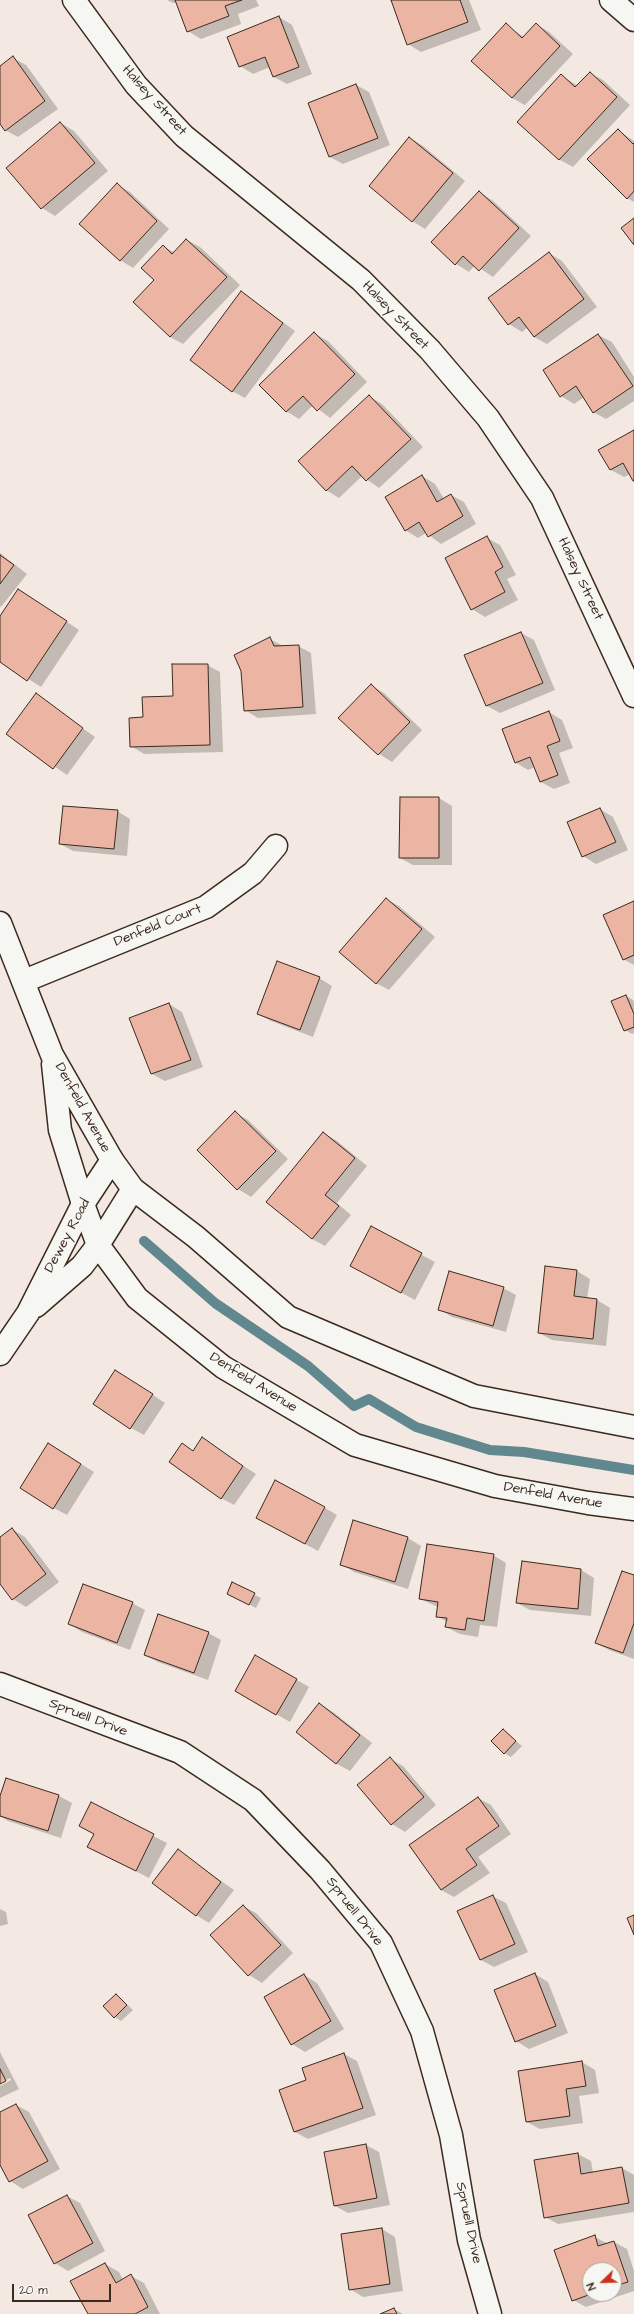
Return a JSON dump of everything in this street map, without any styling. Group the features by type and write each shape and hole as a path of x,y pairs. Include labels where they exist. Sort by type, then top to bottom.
{"street":[{"name":"Halsey Street","path":"74,0 136,85 184,136 361,280 430,350 488,418 542,498 634,696"},
{"path":"611,0 634,20"},
{"name":"Denfeld Court","path":"24,981 206,907 253,873 276,846"},
{"name":"Denfeld Avenue","path":"0,923 52,1055 112,1160 133,1189 196,1237 288,1317 474,1396 634,1427"},
{"name":"Denfeld Avenue","path":"52,1055 60,1130 83,1204 98,1245 137,1298 223,1367 355,1445 495,1486 588,1504 634,1509"},
{"name":"Dewey Road","path":"0,1354 28,1313 83,1204 112,1160"},
{"name":"Dewey Road","path":"28,1313 82,1266 98,1245 133,1189"},
{"name":"Spruell Drive","path":"0,1684 180,1752 253,1800 320,1870 381,1943 422,2031 451,2135 469,2240 490,2314"}],"building":[{"path":"175,0 242,0 225,6 229,16 187,32"},
{"path":"391,0 460,0 468,22 407,45"},
{"path":"279,16 299,67 273,77 265,57 239,67 227,37"},
{"path":"506,23 522,38 536,23 560,46 512,98 471,61"},
{"path":"13,56 45,101 5,131 0,124 0,66"},
{"path":"590,72 617,97 559,160 517,122 561,74 575,87"},
{"path":"356,84 378,138 329,157 308,103"},
{"path":"60,122 95,163 41,209 6,168"},
{"path":"618,129 633,144 634,143 634,191 627,199 587,159"},
{"path":"409,137 453,173 412,222 369,186"},
{"path":"117,183 157,221 120,261 79,224"},
{"path":"479,191 519,228 479,271 463,256 455,265 431,242"},
{"path":"634,218 634,245 621,228"},
{"path":"186,239 227,277 170,337 133,302 154,280 141,268 163,245 172,254"},
{"path":"549,252 584,299 534,337 519,317 508,325 488,298"},
{"path":"241,291 283,323 232,392 190,360"},
{"path":"314,332 355,374 317,411 303,396 286,412 259,385"},
{"path":"598,334 633,386 593,413 576,386 560,397 543,370"},
{"path":"369,395 411,439 366,481 352,466 326,491 298,461"},
{"path":"634,430 633,481 623,463 610,470 598,450"},
{"path":"422,475 437,502 451,494 463,516 428,537 419,522 405,531 385,497"},
{"path":"487,536 503,567 495,572 505,592 471,610 445,558"},
{"path":"0,555 14,565 0,584"},
{"path":"18,589 67,621 27,681 0,662 0,616"},
{"path":"521,632 543,683 486,706 464,655"},
{"path":"270,637 274,646 299,645 303,707 244,711 241,671 234,655"},
{"path":"172,664 208,664 210,745 130,747 129,718 143,717 142,697 173,696"},
{"path":"371,684 410,722 378,755 338,718"},
{"path":"36,693 83,728 53,769 6,734"},
{"path":"549,711 560,741 547,746 558,775 540,782 530,757 515,763 502,729"},
{"path":"400,797 439,797 439,858 399,858"},
{"path":"63,806 118,810 114,849 59,844"},
{"path":"600,808 616,842 582,857 567,822"},
{"path":"386,898 422,929 376,984 339,952"},
{"path":"634,901 634,955 623,960 603,915"},
{"path":"277,961 320,977 300,1030 257,1014"},
{"path":"626,995 634,1014 634,1027 624,1031 611,1001"},
{"path":"169,1003 191,1060 151,1074 129,1018"},
{"path":"235,1111 276,1151 237,1190 197,1150"},
{"path":"323,1132 355,1158 325,1195 339,1206 312,1239 266,1202"},
{"path":"371,1226 422,1253 401,1293 350,1266"},
{"path":"545,1266 577,1270 574,1296 597,1299 593,1339 538,1333"},
{"path":"449,1271 504,1287 493,1326 438,1310"},
{"path":"115,1370 153,1394 130,1429 93,1404"},
{"path":"202,1437 243,1466 221,1499 169,1462 182,1443 193,1451"},
{"path":"48,1443 81,1464 53,1509 20,1488"},
{"path":"275,1480 325,1507 305,1544 256,1518"},
{"path":"353,1520 408,1537 395,1582 340,1565"},
{"path":"12,1528 46,1574 12,1600 0,1584 0,1537"},
{"path":"427,1544 494,1554 484,1621 467,1618 465,1630 445,1627 447,1618 436,1617 438,1602 419,1599"},
{"path":"522,1561 581,1569 578,1609 516,1603"},
{"path":"622,1571 634,1575 634,1623 623,1653 595,1643"},
{"path":"232,1582 255,1593 249,1605 227,1594"},
{"path":"83,1584 133,1602 117,1643 68,1624"},
{"path":"158,1614 209,1632 194,1673 144,1655"},
{"path":"255,1655 297,1679 276,1715 235,1691"},
{"path":"319,1703 360,1735 336,1764 296,1732"},
{"path":"503,1729 516,1741 504,1754 491,1741"},
{"path":"390,1757 424,1797 391,1825 357,1785"},
{"path":"6,1778 59,1795 48,1831 0,1816 0,1796"},
{"path":"478,1797 499,1826 466,1849 477,1865 441,1890 409,1845"},
{"path":"91,1802 154,1834 136,1871 87,1847 94,1834 79,1826"},
{"path":"178,1849 221,1882 196,1916 152,1883"},
{"path":"493,1895 515,1944 480,1960 457,1911"},
{"path":"243,1905 281,1945 248,1976 210,1935"},
{"path":"634,1915 634,1935 627,1918"},
{"path":"535,1973 556,2026 515,2042 494,1990"},
{"path":"304,1974 331,2021 291,2045 264,1997"},
{"path":"116,1994 127,2005 114,2018 103,2006"},
{"path":"344,2053 363,2108 294,2132 279,2090 306,2080 302,2068"},
{"path":"582,2061 586,2086 566,2089 570,2116 526,2122 518,2071"},
{"path":"0,2069 6,2081 0,2084"},
{"path":"16,2104 48,2161 9,2182 0,2165 0,2112"},
{"path":"366,2144 377,2198 334,2206 324,2152"},
{"path":"578,2153 581,2174 622,2167 629,2203 544,2218 534,2160"},
{"path":"67,2195 93,2243 54,2264 28,2215"},
{"path":"382,2228 390,2284 349,2290 341,2234"},
{"path":"595,2235 598,2246 614,2241 621,2262 582,2262 582,2297 572,2301 554,2250"},
{"path":"105,2263 116,2283 131,2274 148,2307 135,2314 88,2314 70,2281"},
{"path":"622,2264 628,2282 622,2284"},
{"path":"394,2308 397,2314 380,2314"}],"waterway":[{"path":"144,1241 215,1303 308,1366 354,1406 369,1399 416,1427 490,1450 524,1452 634,1470"}]}
